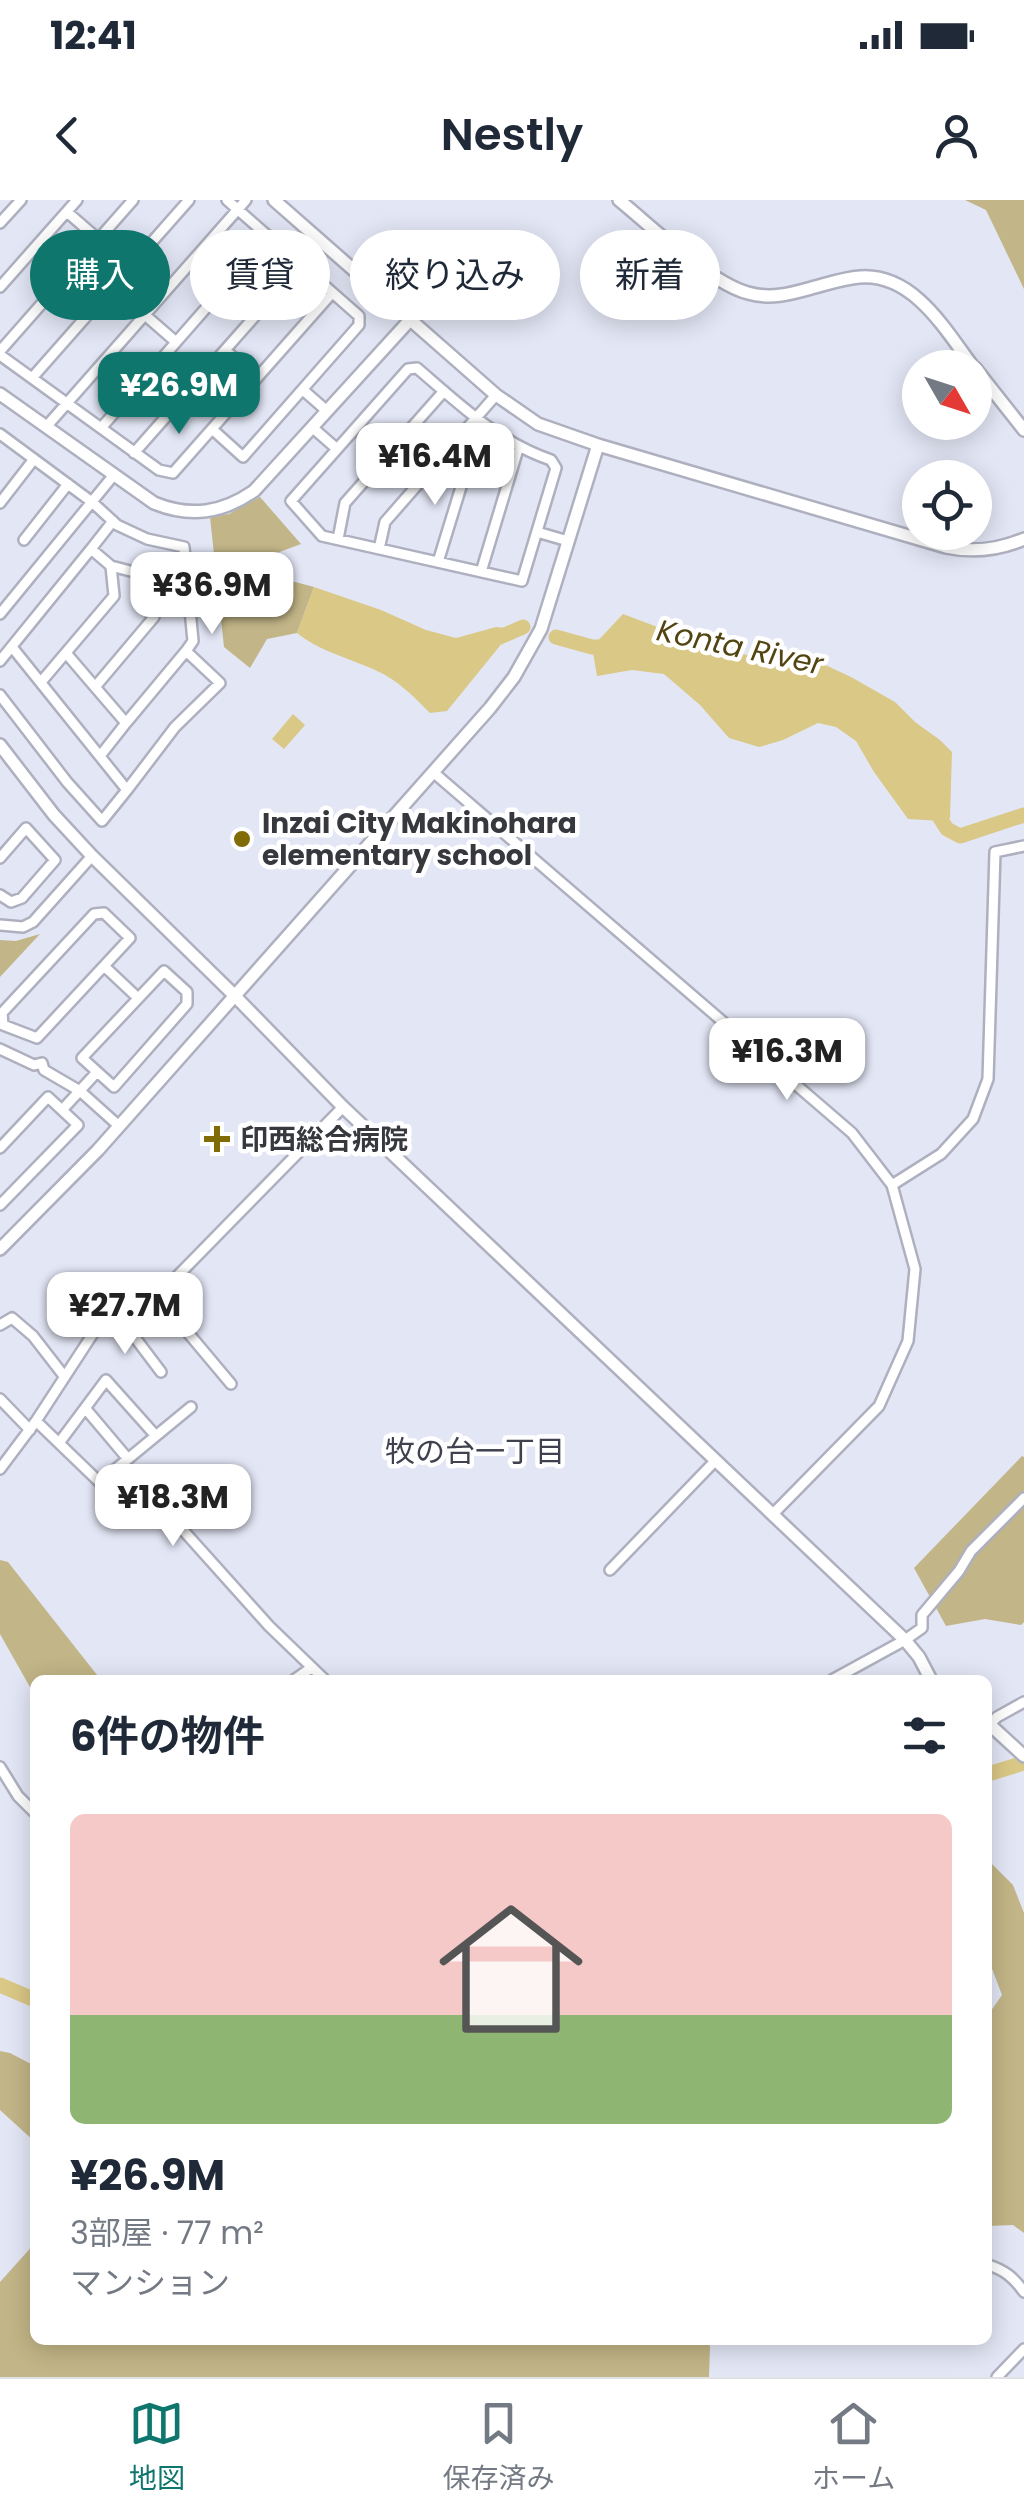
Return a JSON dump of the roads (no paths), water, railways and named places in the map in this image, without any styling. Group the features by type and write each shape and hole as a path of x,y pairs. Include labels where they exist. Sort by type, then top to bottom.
{"street":[{"path":"0,223 20,200"},
{"path":"0,288 77,200"},
{"path":"105,230 133,200"},
{"path":"163,230 189,200"},
{"path":"227,200 262,230"},
{"path":"170,285 246,200"},
{"path":"274,200 496,396 538,424 946,548 989,550 1024,539"},
{"path":"619,200 714,276 748,293 792,294 862,276 892,282 916,297 961,350"},
{"path":"67,212 88,230"},
{"path":"30,318 0,353 134,453 159,470 173,473 332,292 359,316 359,325 243,457 212,430"},
{"path":"32,378 83,320"},
{"path":"46,426 139,320"},
{"path":"151,320 176,342"},
{"path":"101,428 195,320"},
{"path":"134,453 251,320"},
{"path":"0,394 141,496 166,508 210,512 226,508 254,491 409,321"},
{"path":"225,350 256,378"},
{"path":"418,368 444,391 501,437 552,460 556,468 522,582 322,536 291,501 408,369 418,368"},
{"path":"302,390 327,411"},
{"path":"992,390 1024,430"},
{"path":"338,539 346,502 444,391"},
{"path":"378,548 385,522 496,396"},
{"path":"313,428 337,448"},
{"path":"0,435 113,521 147,539 184,547 193,641 100,756"},
{"path":"0,1248 119,1126 514,677 540,628 598,445"},
{"path":"480,572 519,446"},
{"path":"438,562 468,464 450,448"},
{"path":"0,504 34,460"},
{"path":"0,614 113,476"},
{"path":"24,540 68,484"},
{"path":"0,661 113,521"},
{"path":"536,532 568,541"},
{"path":"92,549 111,566 188,586"},
{"path":"41,682 114,596 111,566"},
{"path":"95,688 154,617 150,576"},
{"path":"12,647 127,790"},
{"path":"0,696 102,820 176,728 220,683 186,651"},
{"path":"66,652 126,724"},
{"path":"0,745 54,815 92,856 343,1107 905,1640 928,1675"},
{"path":"433,772 852,1134 892,1185 915,1269 908,1341 878,1406 773,1514"},
{"path":"0,858 26,828 55,860 22,898 11,902 0,894"},
{"path":"892,1185 940,1154 973,1119 988,1079 994,852 1024,846"},
{"path":"0,925 22,927 33,922 92,856"},
{"path":"104,913 130,938 104,966 37,1038 3,1025 2,1013 94,914 104,913"},
{"path":"104,966 138,998"},
{"path":"164,971 188,992 187,1004 114,1087 82,1058 138,998 164,971"},
{"path":"0,1049 80,1091 119,1126"},
{"path":"62,1110 97,1072"},
{"path":"0,1148 48,1097 78,1125 0,1205"},
{"path":"1,1465 33,1425 94,1332 150,1304 343,1107"},
{"path":"158,1296 231,1384"},
{"path":"0,1325 12,1318 33,1336 64,1376"},
{"path":"121,1319 161,1372"},
{"path":"59,1443 106,1380 156,1436"},
{"path":"0,1399 59,1443 120,1502 148,1491 269,1626 319,1675"},
{"path":"100,1482 190,1407"},
{"path":"85,1408 128,1459"},
{"path":"610,1570 716,1460"},
{"path":"841,1675 922,1628 922,1615 971,1551 1024,1498"},
{"path":"301,1675 311,1668"},
{"path":"992,1722 1024,1702"},
{"path":"992,1727 1024,1756"},
{"path":"0,1767 30,1808"},
{"path":"992,2267 1013,2277 1024,2292"},
{"path":"997,2377 1024,2349"}],"waterway":[{"name":"Konta River","path":"491,641 523,627"},
{"name":"Konta River","path":"556,637 592,647 610,647"},
{"name":"Konta River","path":"931,804 947,829 960,836 1024,815"},
{"path":"992,1773 1024,1763"},
{"path":"0,1985 30,1998"}],"place":[{"name":"Inzai City Makinohara elementary school","path":"242,839"},
{"name":"印西総合病院","path":"217,1139"}],"district":[{"name":"牧の台一丁目","path":"475,1451"}]}
